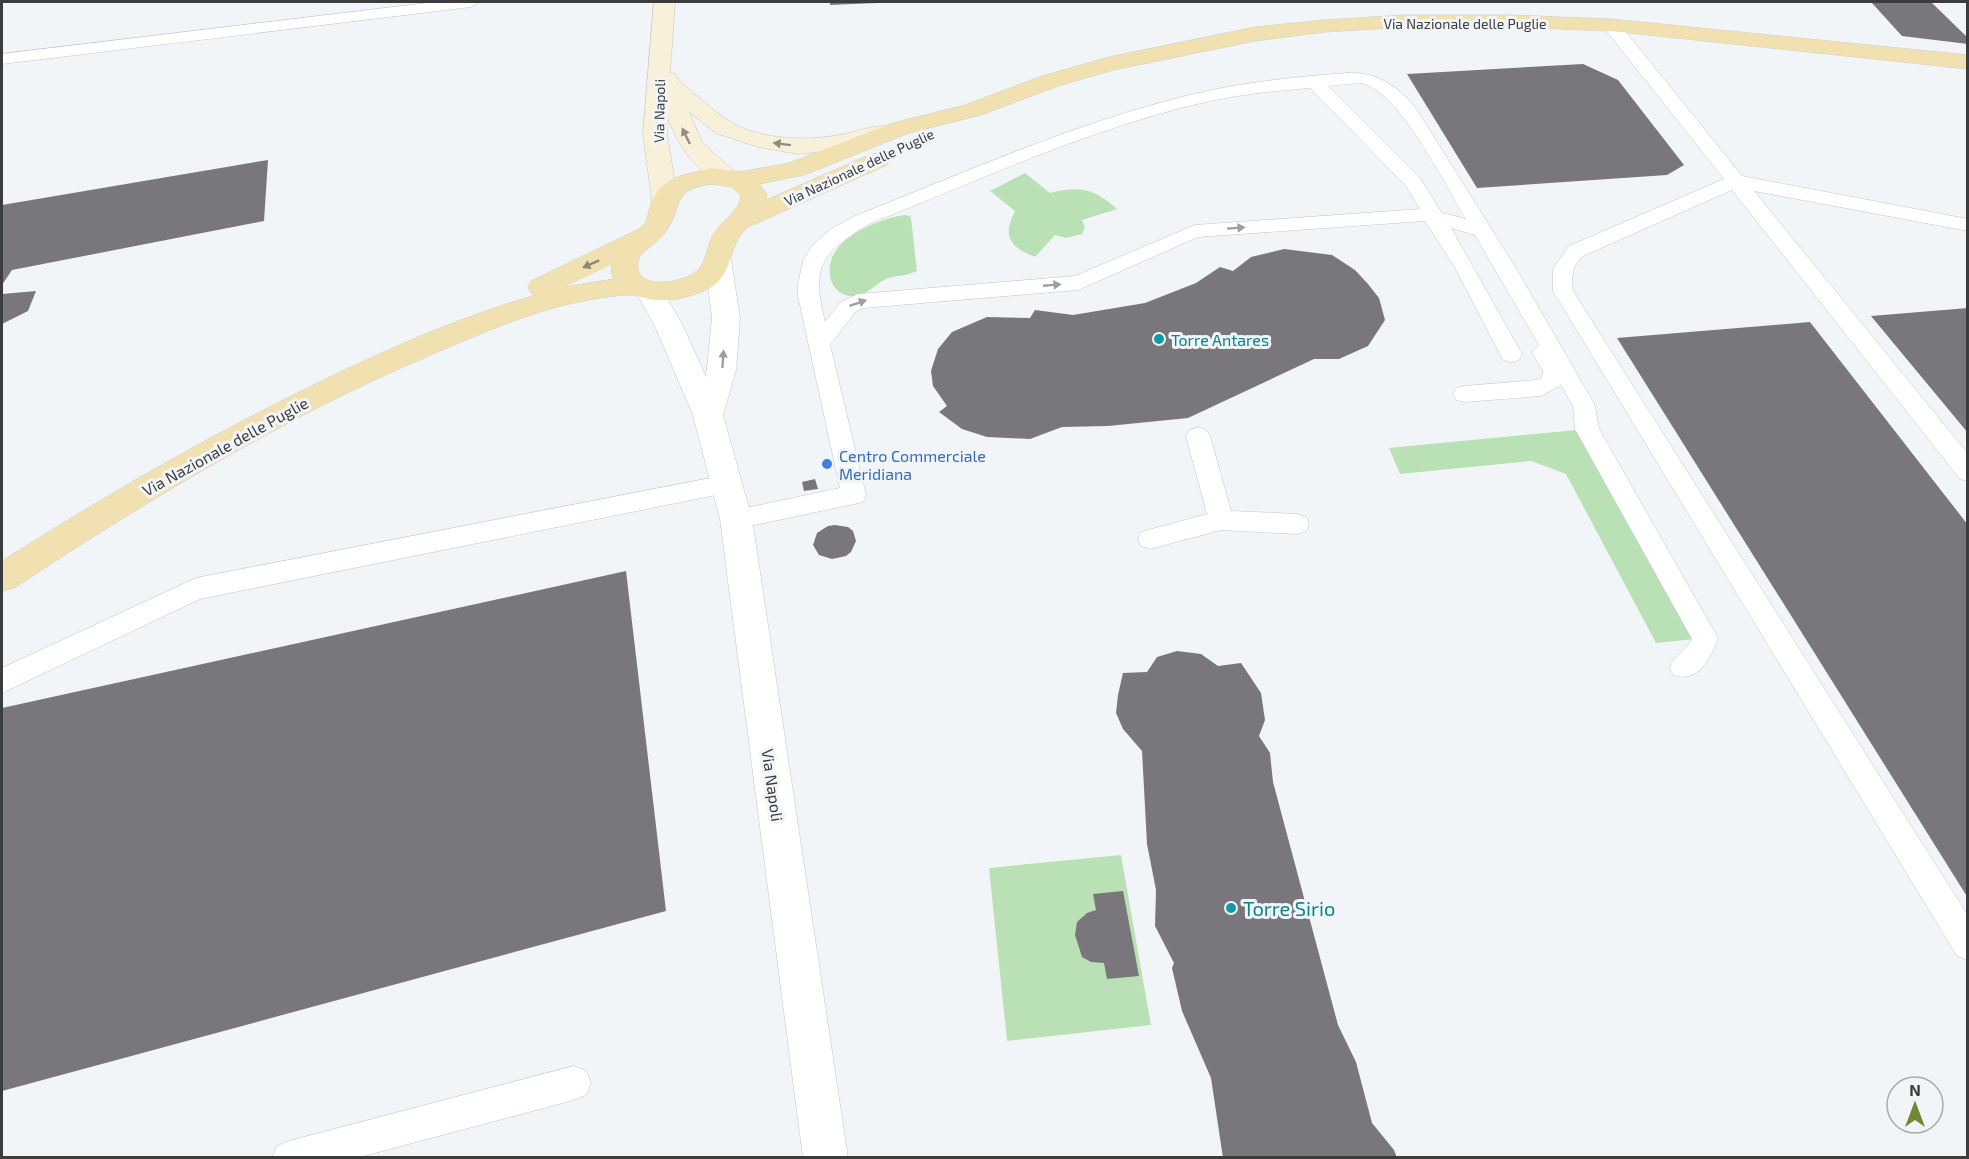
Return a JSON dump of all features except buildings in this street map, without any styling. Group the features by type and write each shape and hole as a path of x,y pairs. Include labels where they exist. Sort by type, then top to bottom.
{"main road":[{"name":"Via Napoli","path":"664,2 655,135 665,201"},
{"name":"Via Nazionale delle Puglie","path":"743,220 912,145 973,111 1050,81 1109,64 1255,34 1324,26 1407,21 1509,21 1611,25 1968,62"},
{"name":"Via Napoli","path":"661,57 685,138 709,166 733,178"},
{"path":"670,85 724,128 766,142 798,147 838,143 901,128"},
{"name":"Via Nazionale delle Puglie","path":"665,201 682,184 712,176 733,178 795,170 901,128 973,111"},
{"path":"718,260 718,250 723,238 732,226 751,212 754,203 754,194 733,178"},
{"path":"643,289 628,278 623,269 625,258 632,247 657,226 664,211 665,201"},
{"name":"Via Nazionale delle Puglie","path":"491,318 549,282 644,239"},
{"name":"Via Nazionale delle Puglie","path":"2,578 229,440 316,396 491,318 566,295 604,287 672,291 694,286 710,274 718,260"}],"street":[{"path":"708,415 722,370 726,318 718,260"},
{"name":"Via Napoli","path":"643,289 668,324 708,415 731,502 826,1158"}],"lane":[{"path":"2,59 471,2"},
{"path":"1611,25 1968,472"},
{"path":"2,681 196,589 731,502 854,495 808,296 813,261 819,251 838,234 862,220 1034,151 1153,110 1272,84 1314,82 1358,71 1392,90 1409,111 1482,230 1584,406 1587,429 1705,638 1699,653 1683,667"},
{"path":"1314,82 1413,182 1463,264 1511,354"},
{"path":"1968,225 1735,181 1576,251 1562,268 1560,279 1563,291 1968,945"},
{"path":"819,344 848,307 858,301 1078,283 1195,231 1425,215 1482,230"},
{"path":"1463,264 1503,285 1554,371 1551,382 1541,388 1464,394"},
{"path":"1198,436 1221,520"},
{"path":"1150,539 1221,520 1297,524"},
{"path":"290,1158 574,1083"}],"green space":[{"path":"1025,173 1050,193 1086,190 1101,197 1117,209 1082,220 1085,227 1082,234 1066,238 1055,235 1035,257 1014,245 1009,228 1015,211 990,191"},
{"path":"906,215 911,217 917,271 886,279 859,296 849,296 835,288 831,282 830,265 832,257 843,242 868,226"},
{"path":"1587,429 1705,638 1656,643 1566,474 1531,461 1400,474 1389,448"},
{"path":"1121,855 1151,1025 1007,1041 989,868"}],"place":[{"name":"Torre Antares","path":"1159,339"},
{"name":"Centro Commerciale Meridiana","path":"827,464"},
{"name":"Torre Sirio","path":"1231,908"}]}
